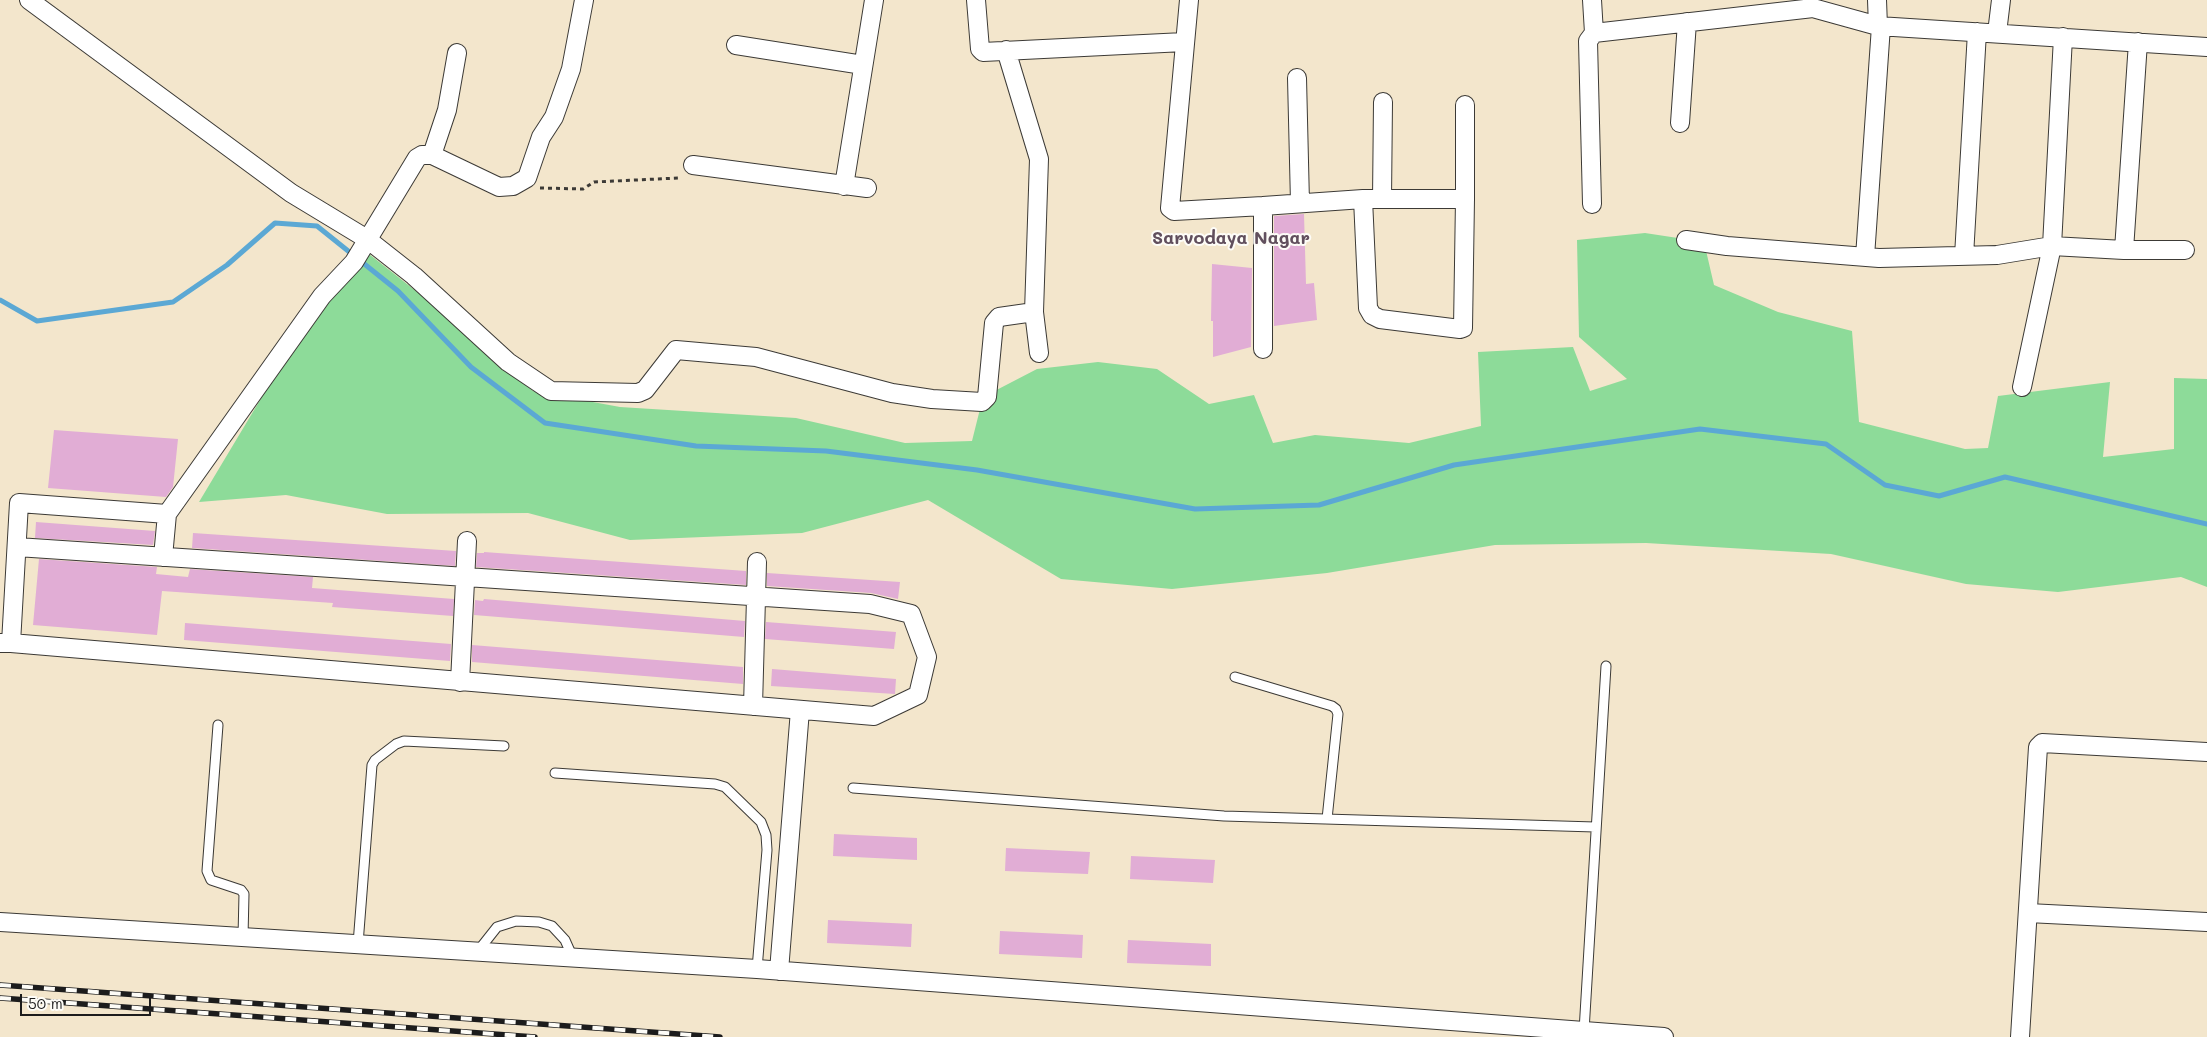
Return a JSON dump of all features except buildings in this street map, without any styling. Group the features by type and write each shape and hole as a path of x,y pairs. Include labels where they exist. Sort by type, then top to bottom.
{"street":[{"path":"29,0 291,193 366,241 414,276 508,362 551,391 638,394 645,390 676,350 756,357 892,393 932,399 982,402 987,397 994,323 999,316 1034,312"},
{"path":"163,557 166,514 322,296 354,262 417,158 422,155 432,155 499,188 514,186 527,178 541,137 554,117 571,70 584,0"},
{"path":"844,186 874,0"},
{"path":"976,0 981,51 1184,42"},
{"path":"1189,0 1171,210 1382,198 1465,199"},
{"path":"1592,0 1594,34"},
{"path":"1865,257 1880,26 1877,0"},
{"path":"1997,33 2001,0"},
{"path":"1592,204 1588,41 1594,34 1813,8 1880,26 2207,47"},
{"path":"1680,122 1687,22"},
{"path":"1964,256 1977,32"},
{"path":"2022,387 2052,246 2063,37"},
{"path":"2124,250 2138,42"},
{"path":"736,45 863,65"},
{"path":"1006,50 1039,160 1034,312 1039,353"},
{"path":"432,155 448,110 457,53"},
{"path":"1297,78 1300,203"},
{"path":"1382,198 1383,102"},
{"path":"1363,199 1368,308 1372,315 1380,319 1463,328 1466,105"},
{"path":"693,165 867,188"},
{"path":"1263,206 1263,349"},
{"path":"1686,240 1726,246 1865,257 1997,255 2052,246 2124,250 2185,250"},
{"path":"16,547 870,604 911,614 927,657 918,695 874,716 5,643 19,505 22,502 166,514"},
{"path":"460,682 467,541"},
{"path":"753,706 757,562"},
{"path":"779,970 800,710"},
{"path":"2020,1037 2038,747 2042,743 2207,752"},
{"path":"2028,913 2207,922"},
{"path":"0,922 779,970 1664,1037"}],"lane":[{"path":"1584,1031 1606,666"},
{"path":"1235,678 1332,706 1336,709 1338,714 1327,819"},
{"path":"218,725 207,871 211,880 241,890 244,894 243,937"},
{"path":"358,944 372,765 375,760 396,744 404,741 504,746"},
{"path":"555,773 716,784 725,787 761,822 766,835 767,850 758,969"},
{"path":"853,788 1224,816 1595,827"},
{"path":"478,952 497,927 516,920 540,922 552,926 565,940 573,958"}],"path":[{"path":"527,178 536,188 583,188 594,182 679,178 693,165"}],"green space":[{"path":"1645,233 1704,242 1714,285 1778,312 1852,331 1859,422 1965,449 1988,448 1998,396 2110,382 2103,457 2174,449 2174,378 2207,379 2207,587 2181,577 2058,592 1966,584 1831,554 1646,543 1495,545 1327,573 1172,589 1061,579 928,500 802,533 630,540 528,513 387,514 286,495 199,502 275,375 332,295 369,254 445,314 533,391 620,407 796,418 905,443 972,441 983,397 1037,369 1098,362 1157,369 1209,404 1254,395 1273,443 1315,435 1409,443 1481,426 1478,352 1573,347 1590,391 1627,379 1579,337 1577,240"}],"waterway":[{"path":"0,300 37,321 173,302 227,265 275,223 317,226 398,291 471,367 545,423 696,446 826,451 977,470 1195,509 1319,505 1454,465 1700,429 1826,444 1885,485 1939,496 2005,477 2207,524"}],"railway":[{"path":"0,985 720,1037"},
{"path":"0,998 535,1037"}],"district":[{"name":"Sarvodaya Nagar","path":"1231,238"}]}
